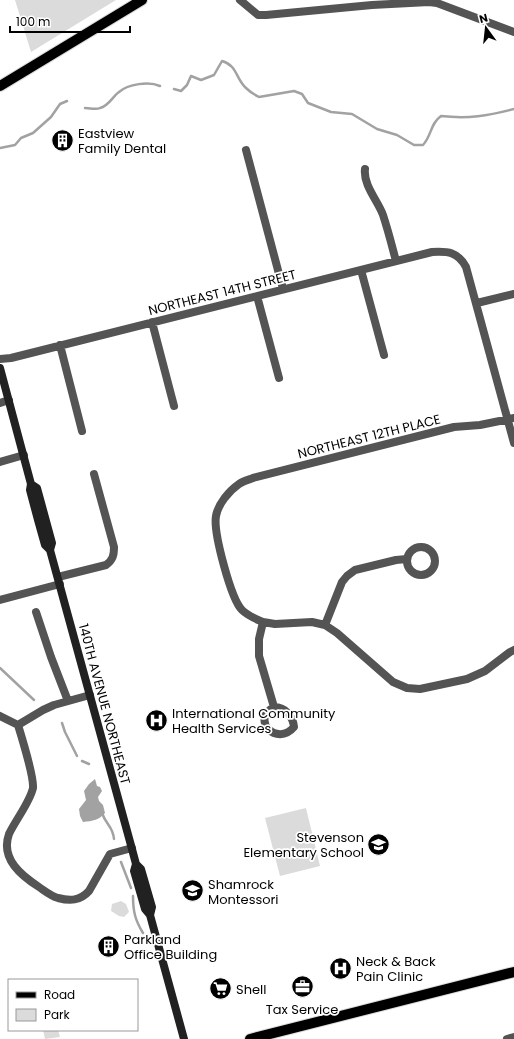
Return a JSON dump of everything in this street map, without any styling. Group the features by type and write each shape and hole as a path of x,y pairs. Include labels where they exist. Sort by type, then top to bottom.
{"main road":[{"path":"0,86 142,0"},
{"name":"140TH AVENUE NORTHEAST","path":"0,368 32,484 30,490 45,545 50,550 59,580 136,864 141,869 152,907 150,915 184,1039"},
{"path":"250,1039 514,972"}],"street":[{"path":"240,0 258,15 276,15 372,5 438,2 514,32"},
{"path":"246,150 283,289"},
{"path":"365,169 364,174 366,181 381,210 396,261"},
{"name":"NORTHEAST 14TH STREET","path":"0,358 11,358 60,346 432,252 450,253 457,255 462,259 466,267 476,303"},
{"path":"361,270 384,354"},
{"path":"514,294 476,303 511,419 514,443"},
{"path":"257,296 279,378"},
{"path":"152,322 174,406"},
{"path":"60,346 82,431"},
{"path":"0,403 9,400"},
{"name":"NORTHEAST 12TH PLACE","path":"263,622 242,610 234,598 216,529 216,516 220,507 233,489 240,483 253,478 447,429 487,424 511,419"},
{"path":"0,462 24,456"},
{"path":"0,600 106,564 112,559 114,547 94,474"},
{"path":"325,625 342,582 347,576 355,570 396,560 407,559"},
{"path":"36,612 68,701"},
{"path":"274,707 259,656 259,639 263,622 275,624 312,622 325,625 337,632 393,682 407,688 420,689 467,679 485,671 514,650"},
{"path":"18,725 43,710 90,695"},
{"path":"0,716 18,725 33,782 31,794 8,836 7,851 10,862 19,873 52,896 66,899 79,899 88,891 110,854 132,848"},
{"path":"507,1039 514,1037"}],"green space":[{"path":"15,0 116,0 31,52"},
{"path":"306,808 320,866 280,876 265,818"},
{"path":"121,901 126,904 129,912 124,917 111,911 112,904"},
{"path":"43,1031 58,1031 60,1037 45,1039"}],"shaded area":[{"path":"95,779 97,786 100,787 102,791 98,797 99,801 103,805 105,813 96,820 83,822 79,809 86,800 84,791"}],"waterway":[{"path":"174,89 181,91 187,85 191,76 201,80 214,75 222,61 231,66 249,91 259,97 294,91 302,94 308,103 331,112 352,114 377,129 397,135 414,145 423,145 435,122 441,116 478,116 514,109"},
{"path":"85,108 97,109 103,107 123,89 133,85 155,84 160,86"},
{"path":"0,148 15,145 21,138 33,133 51,117 60,104 67,101"},
{"path":"0,668 34,700"},
{"path":"62,723 77,756"},
{"path":"82,761 89,764"},
{"path":"102,813 111,828 114,839"},
{"path":"121,862 131,888"},
{"path":"133,896 135,915 143,933"}],"place":[{"name":"Eastview Family Dental","path":"63,140"},
{"name":"International Community Health Services","path":"156,720"},
{"name":"Stevenson Elementary School","path":"379,844"},
{"name":"Shamrock Montessori","path":"193,891"},
{"name":"Parkland Office Building","path":"109,946"},
{"name":"Neck & Back Pain Clinic","path":"341,968"},
{"name":"Tax Service","path":"302,987"},
{"name":"Shell","path":"221,989"}]}
